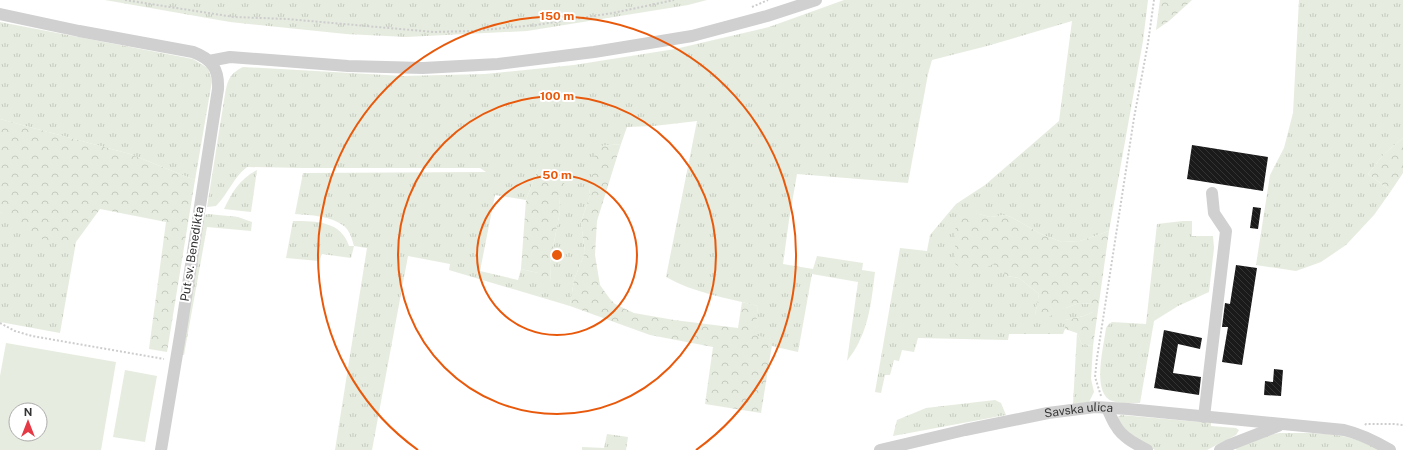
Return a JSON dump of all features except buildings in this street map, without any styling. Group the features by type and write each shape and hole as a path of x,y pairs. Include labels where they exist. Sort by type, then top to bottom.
{"street":[{"path":"0,14 80,31 193,52 209,61 230,58 348,66 423,68 498,64 594,52 692,36 767,16 816,0"},
{"name":"Put sv. Benedikta","path":"161,450 218,89 217,72 209,61"},
{"path":"1204,417 1226,231 1214,213 1212,193"},
{"name":"Savska ulica","path":"880,450 1026,417 1095,407 1344,430 1358,433 1390,450"},
{"path":"1107,408 1121,433 1129,440 1147,450"},
{"path":"1220,450 1280,425"}],"path":[{"path":"125,0 234,17 287,19 434,32 472,31 536,25 613,13 674,0"},
{"path":"1107,408 1100,395 1095,377 1097,358 1154,0"},
{"path":"0,324 15,331 32,336 176,361"},
{"path":"1358,433 1366,424 1403,425"}],"green space":[{"path":"105,0 707,0 688,5 527,31 406,37 346,34 230,22"},
{"path":"844,0 1148,0 1143,41 1109,231 1080,241 1062,242 1041,234 1005,215 990,217 975,213 985,268 993,263 1007,276 1019,278 1039,294 1035,315 1063,309 1079,303 1093,304 1093,312 1084,316 1065,320 1065,329 1063,334 1009,334 1008,340 918,338 914,352 902,350 899,361 894,360 890,375 885,375 881,393 875,392 900,248 927,251 930,235 956,204 985,185 1059,121 1072,21 987,46 932,60 928,74 908,183 797,174 783,264 813,269 817,256 863,263 862,270 875,272 866,325 858,345 847,361 858,282 812,274 798,352 772,346 772,339 754,336 758,306 699,291 677,283 666,277 697,121 654,126 627,127 621,144 601,146 589,187 590,195 581,222 585,252 574,280 570,306 449,270 450,264 408,256 372,450 335,450 367,248 354,246 348,230 333,220 295,214 303,173 486,172 480,168 247,167 238,176 216,206 207,207 225,94 228,81 235,72 243,67 403,76 485,74 574,65 675,49 769,27","holes":["538,169 559,197 560,211 550,263 551,283 538,273 521,269 518,280 480,271 495,195 526,200"]},
{"path":"1160,0 1192,0 1169,21 1156,30"},
{"path":"1299,0 1403,0 1403,138 1384,154 1368,174 1391,191 1374,215 1346,245 1321,262 1296,271 1256,265 1270,175 1284,148 1293,113"},
{"path":"0,22 193,59 208,68 212,81 195,180 130,154 0,119"},
{"path":"0,119 130,154 195,180 167,352 149,349 166,222 100,209 76,242 53,242 34,237 0,212"},
{"path":"1403,138 1403,173 1391,191 1368,174 1384,154"},
{"path":"621,144 597,221 595,255 600,285 615,304 634,313 674,320 738,328 742,302 758,306 755,335 773,339 761,413 705,404 713,347 650,335 570,306 574,280 585,252 581,222 590,195 589,187 595,154 601,146"},
{"path":"538,169 565,184 559,197 560,211 550,263 551,283 542,284 538,273 521,269 526,200"},
{"path":"257,170 251,212 224,209 237,186"},
{"path":"0,212 53,242 76,242 60,333 0,322"},
{"path":"975,213 990,217 1005,215 1011,217 1041,234 1062,242 1080,241 1109,231 1093,346 1082,345 1077,333 1065,329 1065,320 1084,316 1093,312 1093,304 1079,303 1063,309 1047,318 1035,315 1039,294 1019,278 1007,276 993,264 974,274 955,264 955,229 965,215"},
{"path":"205,215 238,217 252,222 251,231 207,227 184,355 182,355 203,221"},
{"path":"293,221 319,222 334,227 345,238 349,246 354,246 351,258 322,254 319,261 286,258"},
{"path":"1192,221 1192,236 1213,236 1214,248 1209,292 1178,306 1154,321 1140,403 1122,403 1112,401 1106,396 1102,389 1100,379 1101,357 1106,328 1112,322 1146,324 1157,224"},
{"path":"1077,333 1082,345 1093,346 1091,379 1094,392 1089,402 1073,404"},
{"path":"6,343 116,362 101,450 0,450 0,376"},
{"path":"125,370 157,376 145,442 113,437"},
{"path":"995,400 1001,403 1006,415 893,436 897,420 926,408"},
{"path":"1121,415 1211,423 1211,426 1236,428 1239,430 1236,435 1207,450 1155,450 1122,429 1118,417"},
{"path":"1280,433 1318,433 1343,436 1356,439 1379,450 1237,450 1234,448 1266,435"},
{"path":"607,434 628,437 626,450 582,450 582,447 604,448"}]}
